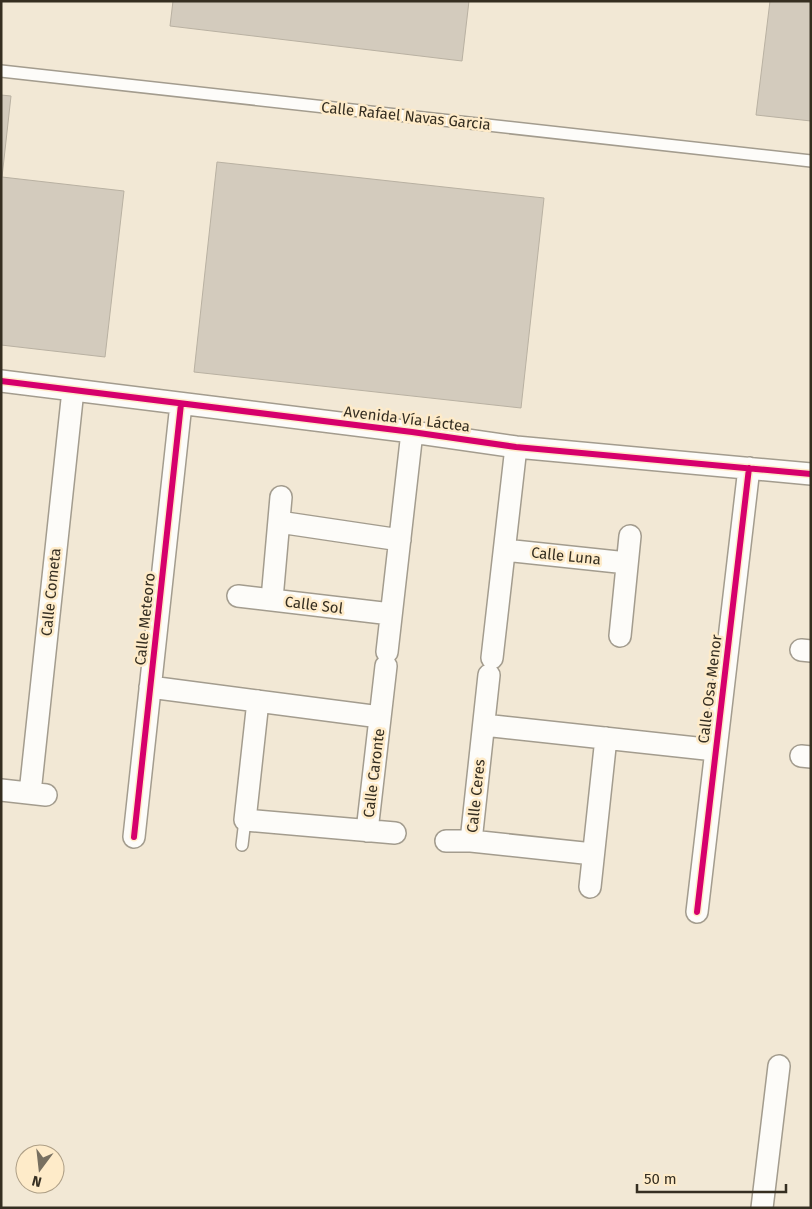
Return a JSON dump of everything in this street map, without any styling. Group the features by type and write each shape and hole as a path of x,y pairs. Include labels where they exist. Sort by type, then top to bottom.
{"street":[{"name":"Avenida Vía Láctea","path":"1,381 516,446 811,474"},
{"name":"Calle Cometa","path":"1,790 38,794 73,390"},
{"name":"Calle Meteoro","path":"134,837 181,404"},
{"path":"380,717 412,432"},
{"path":"505,550 516,446"},
{"name":"Calle Osa Menor","path":"697,912 749,468"},
{"name":"Calle Sol","path":"281,497 272,599 391,614"},
{"path":"280,522 400,540"},
{"path":"620,636 630,536"},
{"name":"Calle Luna","path":"505,550 627,563"},
{"name":"Calle Ceres","path":"505,550 471,841 593,854"},
{"path":"238,596 272,599"},
{"name":"Calle Caronte","path":"150,687 380,717 367,831 245,820"},
{"path":"245,820 258,702"},
{"path":"484,724 715,750"},
{"path":"590,886 606,738"},
{"path":"367,831 395,833"},
{"path":"446,841 471,841"},
{"path":"762,1208 779,1066"}],"lane":[{"name":"Calle Rafael Navas Garcia","path":"1,71 811,161"},
{"path":"242,845 245,820"}],"building":[{"path":"173,1 469,1 462,61 170,26"},
{"path":"770,1 811,1 811,121 756,115"},
{"path":"1,95 11,96 2,177 124,191 105,357 1,345"},
{"path":"217,162 544,198 521,408 194,372"}],"cycle path":[{"path":"1,381 412,432 516,447 811,474"},
{"path":"134,837 181,404"},
{"path":"697,912 749,468"}]}
